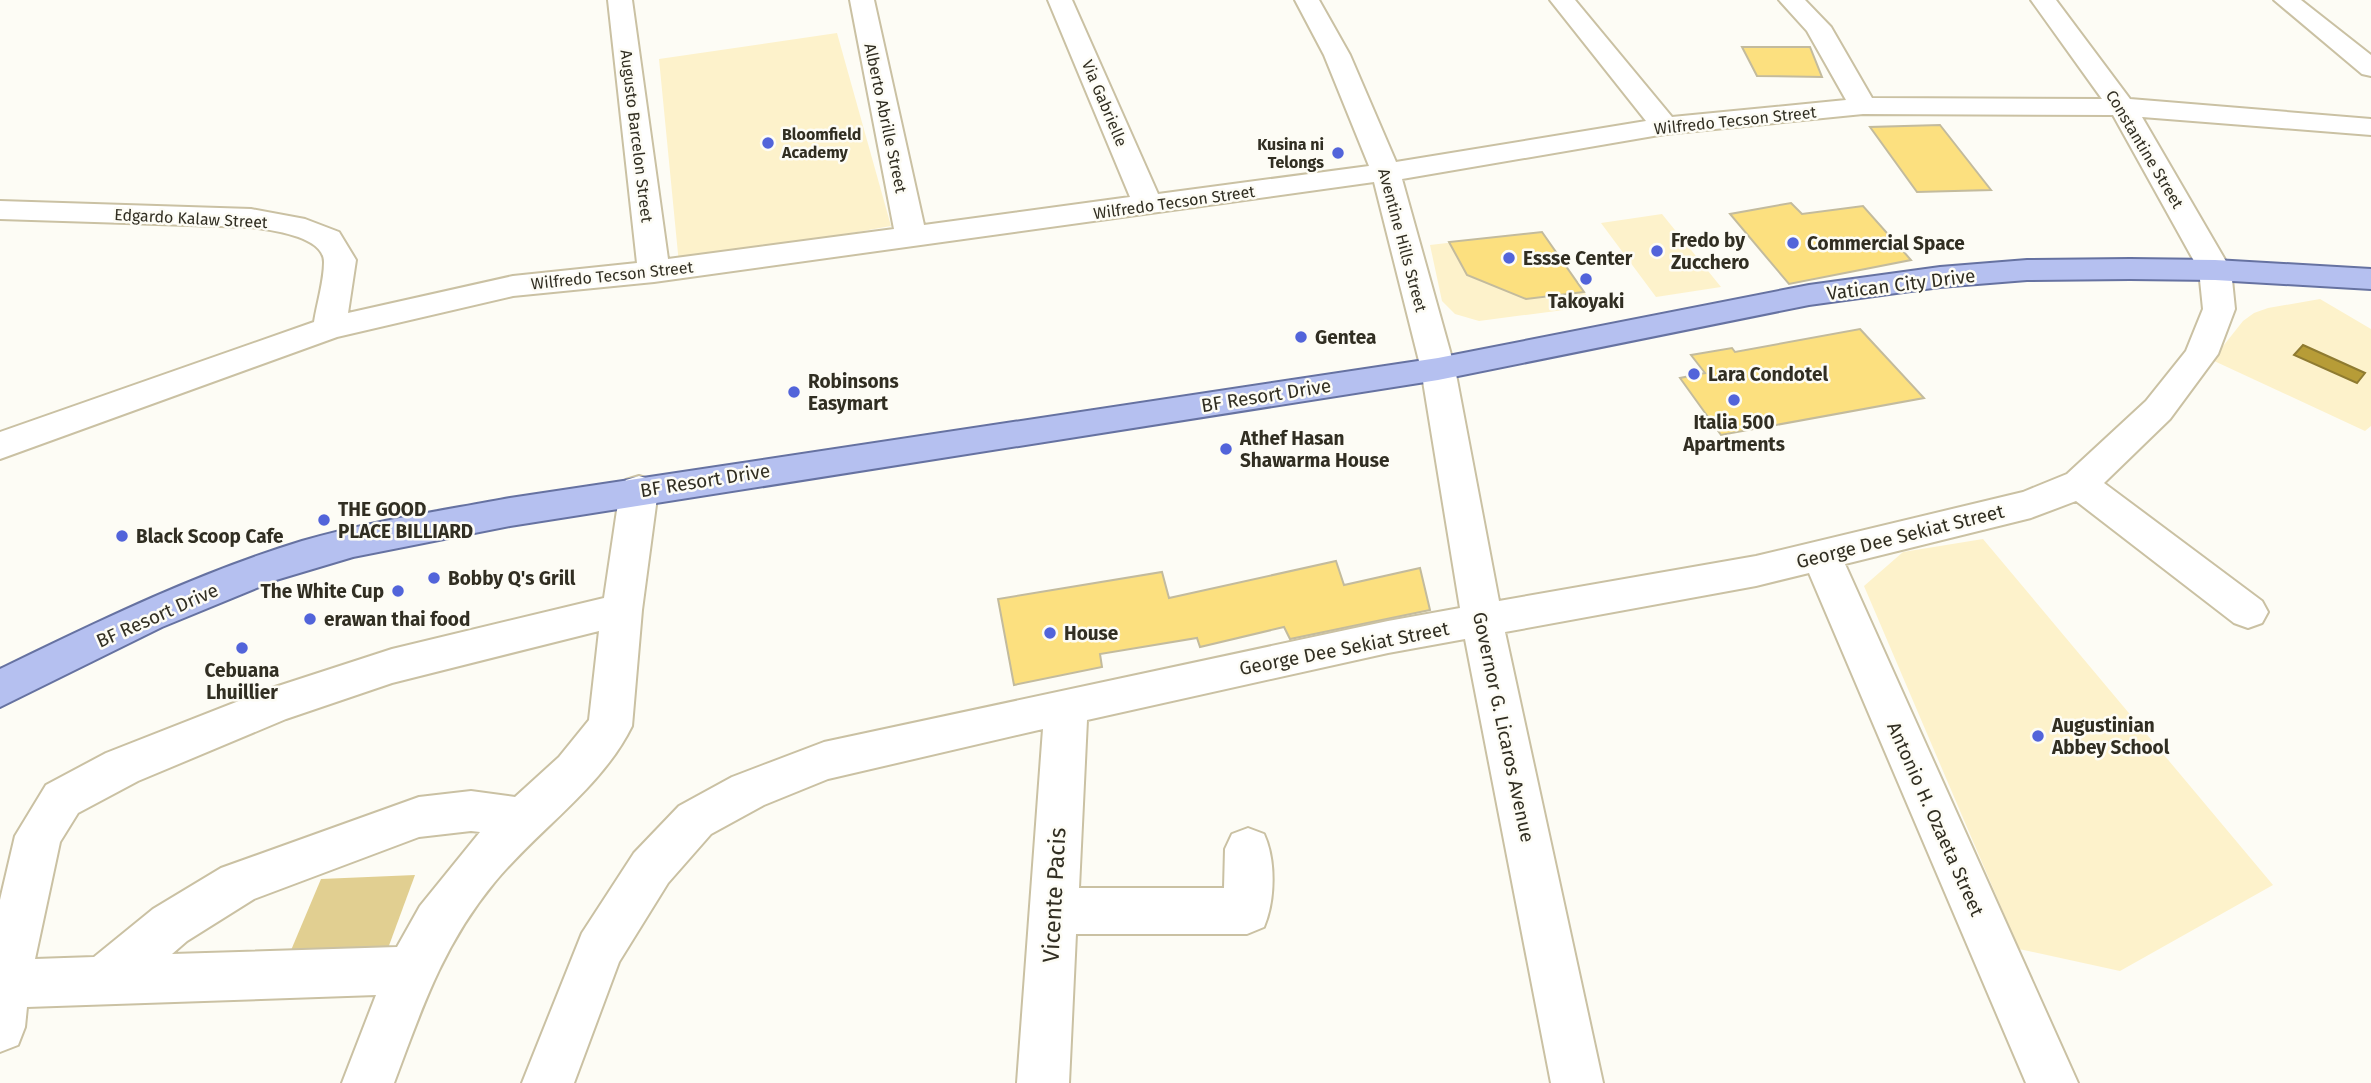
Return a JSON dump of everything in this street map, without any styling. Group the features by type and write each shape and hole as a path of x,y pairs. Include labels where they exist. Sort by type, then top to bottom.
{"main road":[{"name":"Vatican City Drive","path":"1438,369 1809,295 1940,277 2027,270 2215,270 2371,279"},
{"name":"BF Resort Drive","path":"0,689 160,609 302,556 439,524 639,490 1438,369"}],"street":[{"name":"Augusto Barcelon Street","path":"620,0 654,272"},
{"name":"Alberto Abrille Street","path":"862,0 911,236"},
{"name":"Via Gabrielle","path":"1060,0 1149,206"},
{"name":"Aventine Hills Street","path":"1307,0 1337,55 1386,172 1438,369"},
{"path":"1562,0 1665,126"},
{"path":"1791,0 1818,27 1863,106"},
{"name":"Constantine Street","path":"2043,0 2122,107 2215,270"},
{"path":"2286,0 2371,68"},
{"name":"Wilfredo Tecson Street","path":"0,446 329,328 513,286 654,272 1149,206 1386,172 1665,126 1863,106 2122,107 2371,127"},
{"name":"Edgardo Kalaw Street","path":"0,210 251,218 295,225 328,239 340,260 329,328"},
{"name":"George Dee Sekiat Street","path":"548,1083 598,950 651,868 695,820 748,790 824,761 1066,707 1388,636 1756,571 2031,504 2080,484 2158,410 2201,354 2219,309 2215,270"},
{"name":"Governor G. Licaros Avenue","path":"1438,369 1482,621 1577,1083"},
{"path":"2080,484 2248,612"},
{"path":"368,1083 411,970 438,922 461,890 523,818 575,771 610,726 622,610 639,490"},
{"name":"Antonio H. Ozaeta Street","path":"1821,555 2052,1083"},
{"path":"411,970 102,982 3,1005 38,836 62,799 122,766 272,706 393,666 622,610"},
{"name":"Vicente Pacis","path":"1043,1083 1066,707"},
{"path":"102,982 170,925 238,883 419,817 471,811 523,818"},
{"path":"1053,911 1247,911 1248,849"}],"shaded area":[{"name":"Bloomfield Academy","path":"837,33 891,226 679,264 659,59"},
{"name":"Fredo by Zucchero","path":"1662,214 1721,287 1656,297 1601,223"},
{"path":"1542,232 1594,306 1479,321 1455,314 1442,301 1430,245"},
{"path":"2320,299 2371,329 2371,426 2365,431 2212,360 2243,321 2254,313"},
{"path":"2303,345 2365,373 2357,383 2294,355"},
{"name":"Augustinian Abbey School","path":"1983,539 2273,885 2120,971 2019,949 1864,586 1903,552"},
{"path":"415,875 387,951 289,955 321,879"}],"building":[{"path":"1742,47 1810,47 1822,77 1757,76"},
{"path":"1940,125 1991,190 1917,192 1870,127"},
{"path":"1791,203 1802,214 1863,206 1911,260 1789,284 1730,214"},
{"name":"Essse Center","path":"1542,232 1584,292 1526,299 1467,275 1449,242"},
{"path":"1860,329 1924,398 1721,435 1680,378 1705,373 1691,355 1732,348 1735,352"},
{"path":"1336,561 1344,585 1420,568 1430,610 1290,639 1284,627 1200,647 1197,638 1100,654 1102,667 1014,685 998,599 1162,572 1169,598"}],"place":[{"name":"Bloomfield Academy","path":"768,143"},
{"name":"Kusina ni Telongs","path":"1338,153"},
{"name":"Commercial Space","path":"1793,243"},
{"name":"Fredo by Zucchero","path":"1657,251"},
{"name":"Essse Center","path":"1509,258"},
{"name":"Takoyaki","path":"1586,279"},
{"name":"Gentea","path":"1301,337"},
{"name":"Lara Condotel","path":"1694,374"},
{"name":"Robinsons Easymart","path":"794,392"},
{"name":"Italia 500 Apartments","path":"1734,400"},
{"name":"Athef Hasan Shawarma House","path":"1226,449"},
{"name":"THE GOOD PLACE BILLIARD","path":"324,520"},
{"name":"Black Scoop Cafe","path":"122,536"},
{"name":"Bobby Q's Grill","path":"434,578"},
{"name":"The White Cup","path":"398,591"},
{"name":"erawan thai food","path":"310,619"},
{"name":"House","path":"1050,633"},
{"name":"Cebuana Lhuillier","path":"242,648"},
{"name":"Augustinian Abbey School","path":"2038,736"}]}
